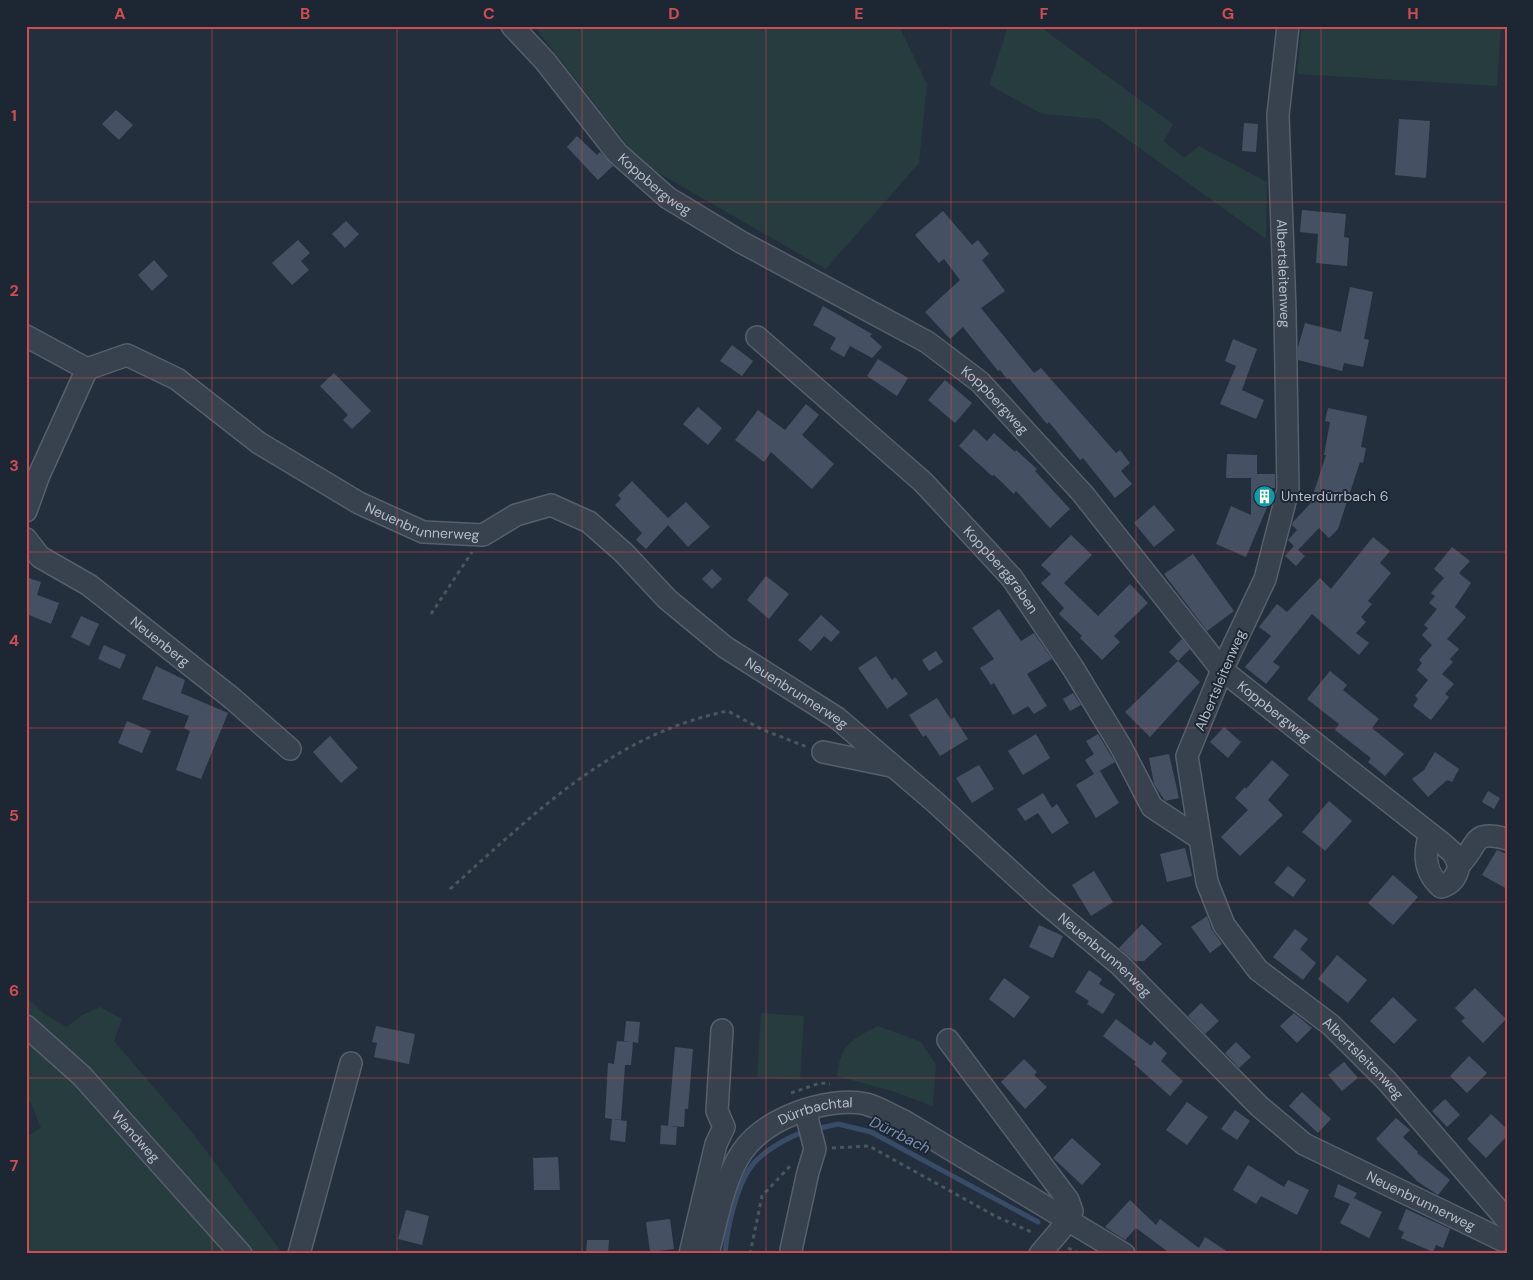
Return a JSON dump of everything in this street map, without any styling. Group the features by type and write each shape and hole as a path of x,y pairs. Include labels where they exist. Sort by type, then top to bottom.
{"street":[{"name":"Koppbergweg","path":"512,26 545,61 617,153 668,198 741,242 927,342 980,382 1083,494 1222,670 1430,834 1452,853 1459,865"},
{"name":"Albertsleitenweg","path":"1288,26 1278,115 1285,311 1288,490 1265,579 1222,670 1187,756 1207,882 1224,925 1258,970 1331,1025 1387,1081 1507,1220"},
{"path":"26,336 87,369 39,475 26,511"},
{"name":"Koppberggraben","path":"757,337 923,482 1012,578 1073,668 1121,747 1152,807 1199,838"},
{"name":"Neuenbrunnerweg","path":"87,369 126,354 177,379 259,443 359,503 423,532 483,535 516,515 551,505 589,522 624,553 667,598 724,647 837,718 894,767 1044,902 1120,965 1259,1106 1304,1144 1502,1240 1507,1240"},
{"name":"Neuenberg","path":"26,539 40,557 89,585 233,699 290,750"},
{"path":"823,752 894,767"},
{"path":"1430,834 1425,849 1431,878 1441,887 1449,885 1457,873 1459,865 1468,856 1478,838 1488,834 1507,840"},
{"name":"Wandweg","path":"26,1026 82,1076 241,1254"},
{"path":"722,1030 716,1111 724,1128 750,1143"},
{"path":"948,1040 1068,1200 1072,1211 1068,1220 1046,1247"},
{"path":"299,1254 351,1063"},
{"name":"Dürrbachtal","path":"708,1254 722,1198 741,1153 750,1143 780,1120 811,1133 829,1103 866,1104 904,1122 1124,1254"},
{"path":"690,1254 716,1144 724,1128"},
{"path":"792,1254 791,1250 808,1172 811,1133"}],"path":[{"path":"431,614 483,535"},
{"path":"450,890 566,787 633,745 697,718 728,711 768,732 823,752"},
{"path":"750,1254 762,1196 785,1169 811,1133 869,1146 997,1216 1046,1247 1081,1254"}],"green space":[{"path":"534,26 899,26 927,84 919,163 826,269 641,163"},
{"path":"1008,26 1039,26 1173,124 1164,141 1184,158 1199,146 1267,182 1266,239 1099,119 1042,114 989,85"},
{"path":"1302,26 1501,26 1497,86 1297,74"},
{"path":"26,996 44,1014 67,1027 82,1015 100,1007 122,1019 114,1041 192,1132 283,1254 26,1254 26,1137 41,1128 30,1101 26,1103"},
{"path":"761,1013 804,1016 800,1080 757,1077"},
{"path":"878,1026 921,1042 936,1065 933,1106 892,1091 837,1076 844,1050 854,1039"}],"building":[{"path":"116,110 133,125 119,140 102,124"},
{"path":"1399,119 1430,121 1426,178 1395,175"},
{"path":"1244,123 1258,124 1256,152 1242,151"},
{"path":"577,136 597,155 600,152 613,166 598,180 567,147"},
{"path":"1302,210 1346,214 1344,237 1349,238 1347,266 1316,263 1318,234 1300,232"},
{"path":"943,211 972,245 978,240 989,254 982,260 1005,291 981,308 1034,373 1041,368 1116,453 1120,450 1130,463 1121,471 1132,484 1115,498 1083,458 1080,460 1009,378 1007,379 1000,370 998,371 963,327 950,339 925,312 960,280 944,259 939,263 915,235"},
{"path":"346,221 359,234 345,248 332,234"},
{"path":"298,240 310,253 301,261 309,270 292,285 272,263"},
{"path":"154,260 168,276 152,291 138,275"},
{"path":"1350,287 1373,292 1364,339 1369,340 1363,367 1344,363 1342,371 1298,360 1298,347 1305,323 1341,332"},
{"path":"823,306 872,334 870,336 882,347 872,358 850,346 844,357 830,349 836,338 813,325"},
{"path":"1233,339 1257,349 1242,390 1264,400 1256,419 1220,404 1236,366 1225,361"},
{"path":"732,345 753,361 742,376 720,361"},
{"path":"878,359 908,378 897,396 867,376"},
{"path":"334,373 371,411 352,429 343,420 348,415 320,386"},
{"path":"945,380 972,403 955,423 928,400"},
{"path":"806,404 819,415 802,435 834,464 812,489 771,452 764,462 735,440 758,410 785,430"},
{"path":"698,407 722,428 708,445 683,424"},
{"path":"1328,408 1367,416 1361,447 1366,448 1363,463 1360,462 1338,529 1329,538 1319,528 1298,550 1305,556 1296,566 1285,556 1294,546 1288,540 1297,530 1292,525 1293,522 1310,504 1326,455 1324,455 1330,422 1325,421"},
{"path":"974,429 987,441 994,433 1015,452 1016,450 1037,469 1035,471 1070,509 1050,528 1016,491 1014,494 959,446"},
{"path":"1227,454 1257,455 1257,474 1275,474 1275,488 1270,488 1268,505 1246,557 1216,544 1231,506 1251,515 1251,478 1226,478"},
{"path":"632,481 668,518 686,502 710,527 688,547 668,525 646,549 636,540 642,533 615,505 621,499 618,495"},
{"path":"1154,505 1175,530 1154,547 1134,523"},
{"path":"1071,535 1092,555 1064,583 1098,616 1130,584 1148,603 1114,636 1120,642 1102,660 1080,638 1082,636 1059,614 1064,608 1041,583 1051,574 1041,565"},
{"path":"1373,537 1390,551 1380,563 1391,573 1368,601 1372,604 1361,617 1366,622 1356,633 1369,643 1359,655 1312,614 1273,662 1280,667 1266,684 1245,667 1271,636 1259,627 1277,604 1287,612 1320,578 1331,589"},
{"path":"1452,547 1470,561 1459,573 1471,583 1455,607 1466,617 1447,639 1459,649 1450,659 1453,662 1442,674 1454,684 1445,694 1449,697 1431,720 1413,706 1418,699 1415,696 1428,680 1417,670 1422,663 1419,660 1432,645 1422,635 1428,628 1424,625 1437,609 1429,603 1435,596 1431,593 1444,578 1434,569"},
{"path":"1193,554 1234,611 1207,631 1164,574"},
{"path":"712,569 722,579 712,589 702,579"},
{"path":"766,576 789,594 769,619 747,600"},
{"path":"26,577 41,582 37,595 59,603 51,624 29,615 26,619"},
{"path":"999,609 1021,641 1034,633 1052,659 1027,674 1047,706 1034,714 1028,706 1013,715 994,683 991,685 980,668 994,659 972,628"},
{"path":"821,615 840,632 831,642 824,636 811,651 798,640"},
{"path":"81,616 99,624 89,646 71,637"},
{"path":"1182,639 1190,649 1178,661 1169,652"},
{"path":"104,645 126,655 120,669 98,659"},
{"path":"936,651 943,662 929,671 922,660"},
{"path":"876,656 892,680 895,677 908,694 887,709 858,668"},
{"path":"1178,661 1200,682 1150,737 1125,712"},
{"path":"156,666 185,680 181,693 228,713 201,779 176,770 190,731 184,728 189,716 142,699"},
{"path":"1330,671 1347,685 1343,690 1379,719 1372,728 1404,754 1385,776 1368,762 1371,758 1335,730 1339,724 1307,699"},
{"path":"1073,693 1081,705 1070,711 1063,699"},
{"path":"937,698 951,720 954,717 968,739 940,756 926,735 923,737 909,715"},
{"path":"127,721 151,731 142,753 118,743"},
{"path":"1224,727 1241,742 1228,758 1210,742"},
{"path":"1036,734 1050,758 1023,775 1008,751"},
{"path":"1098,734 1115,762 1096,773 1100,771 1119,803 1096,818 1076,785 1094,774 1085,760 1094,754 1086,741"},
{"path":"330,736 358,768 341,783 313,752"},
{"path":"1435,752 1459,769 1452,782 1447,780 1428,797 1412,779 1424,770"},
{"path":"1169,754 1179,798 1165,801 1154,784 1149,758"},
{"path":"1272,760 1289,775 1268,800 1283,815 1240,856 1221,837 1248,810 1235,798 1245,787 1246,789"},
{"path":"979,765 994,789 972,803 956,778"},
{"path":"1488,791 1500,798 1494,809 1482,802"},
{"path":"1043,793 1052,808 1057,804 1069,823 1052,834 1038,813 1025,821 1017,809"},
{"path":"1329,801 1352,821 1325,851 1302,832"},
{"path":"1185,848 1192,876 1167,882 1160,854"},
{"path":"1497,850 1507,854 1507,889 1482,875"},
{"path":"1288,866 1306,880 1293,897 1274,883"},
{"path":"1094,871 1113,902 1091,916 1072,885"},
{"path":"1393,875 1418,897 1393,925 1368,903"},
{"path":"1207,916 1212,930 1222,944 1210,953 1191,927"},
{"path":"1142,924 1162,944 1144,961 1134,961 1119,948"},
{"path":"1039,925 1063,936 1053,958 1029,947"},
{"path":"1295,929 1308,939 1300,949 1316,963 1303,980 1273,957"},
{"path":"1337,955 1367,980 1348,1003 1318,979"},
{"path":"1089,970 1102,979 1099,984 1115,994 1103,1014 1087,1004 1089,1001 1075,992"},
{"path":"1004,978 1030,997 1014,1018 989,999"},
{"path":"1475,988 1506,1019 1483,1043 1461,1021 1465,1018 1455,1008"},
{"path":"1393,997 1417,1020 1394,1044 1370,1021"},
{"path":"1201,1003 1219,1021 1205,1034 1188,1016"},
{"path":"1294,1013 1312,1028 1297,1043 1280,1026"},
{"path":"1116,1019 1151,1046 1154,1041 1167,1053 1161,1061 1183,1081 1170,1096 1134,1064 1136,1062 1103,1036"},
{"path":"626,1021 640,1022 638,1043 633,1042 631,1065 625,1065 621,1120 605,1118 608,1063 614,1064 617,1041 631,1042 624,1041"},
{"path":"376,1026 415,1034 409,1064 374,1057 377,1043 372,1042"},
{"path":"1236,1042 1251,1057 1239,1068 1225,1053"},
{"path":"675,1047 693,1049 688,1109 685,1109 684,1127 668,1126"},
{"path":"1469,1056 1487,1073 1467,1093 1450,1076"},
{"path":"1024,1059 1037,1072 1034,1075 1047,1087 1025,1109 1001,1082"},
{"path":"1344,1062 1358,1078 1342,1091 1328,1075"},
{"path":"1302,1092 1331,1119 1318,1133 1289,1106"},
{"path":"1445,1099 1460,1115 1447,1127 1432,1111"},
{"path":"1187,1102 1208,1117 1187,1145 1166,1130"},
{"path":"1235,1110 1250,1121 1237,1140 1221,1129"},
{"path":"1491,1114 1507,1129 1507,1136 1486,1158 1467,1139"},
{"path":"1396,1118 1410,1130 1403,1137 1417,1153 1450,1180 1438,1195 1418,1182 1376,1139"},
{"path":"612,1119 627,1121 625,1142 610,1140"},
{"path":"661,1125 677,1127 676,1145 660,1144"},
{"path":"1072,1138 1101,1164 1082,1185 1053,1158"},
{"path":"558,1157 560,1190 534,1190 533,1158"},
{"path":"1248,1165 1284,1187 1288,1180 1309,1190 1297,1215 1261,1196 1256,1204 1233,1190"},
{"path":"1338,1184 1357,1193 1354,1198 1382,1212 1369,1238 1340,1223 1350,1204 1334,1197"},
{"path":"1130,1200 1156,1225 1160,1219 1199,1248 1205,1237 1231,1254 1171,1254 1136,1228 1125,1240 1105,1227"},
{"path":"1406,1209 1450,1229 1443,1248 1436,1245 1433,1252 1401,1238 1404,1232 1398,1229"},
{"path":"406,1210 429,1216 422,1245 398,1239"},
{"path":"670,1219 674,1249 650,1252 646,1222"},
{"path":"587,1240 609,1240 608,1254 586,1254"}],"waterway":[{"name":"Dürrbach","path":"816,1129 838,1124 871,1132 1038,1222"},
{"name":"Dürrbach","path":"725,1254 733,1209 740,1186 750,1168 775,1146 805,1132"}],"place":[{"name":"Unterdürrbach 6","path":"1265,496"}]}
